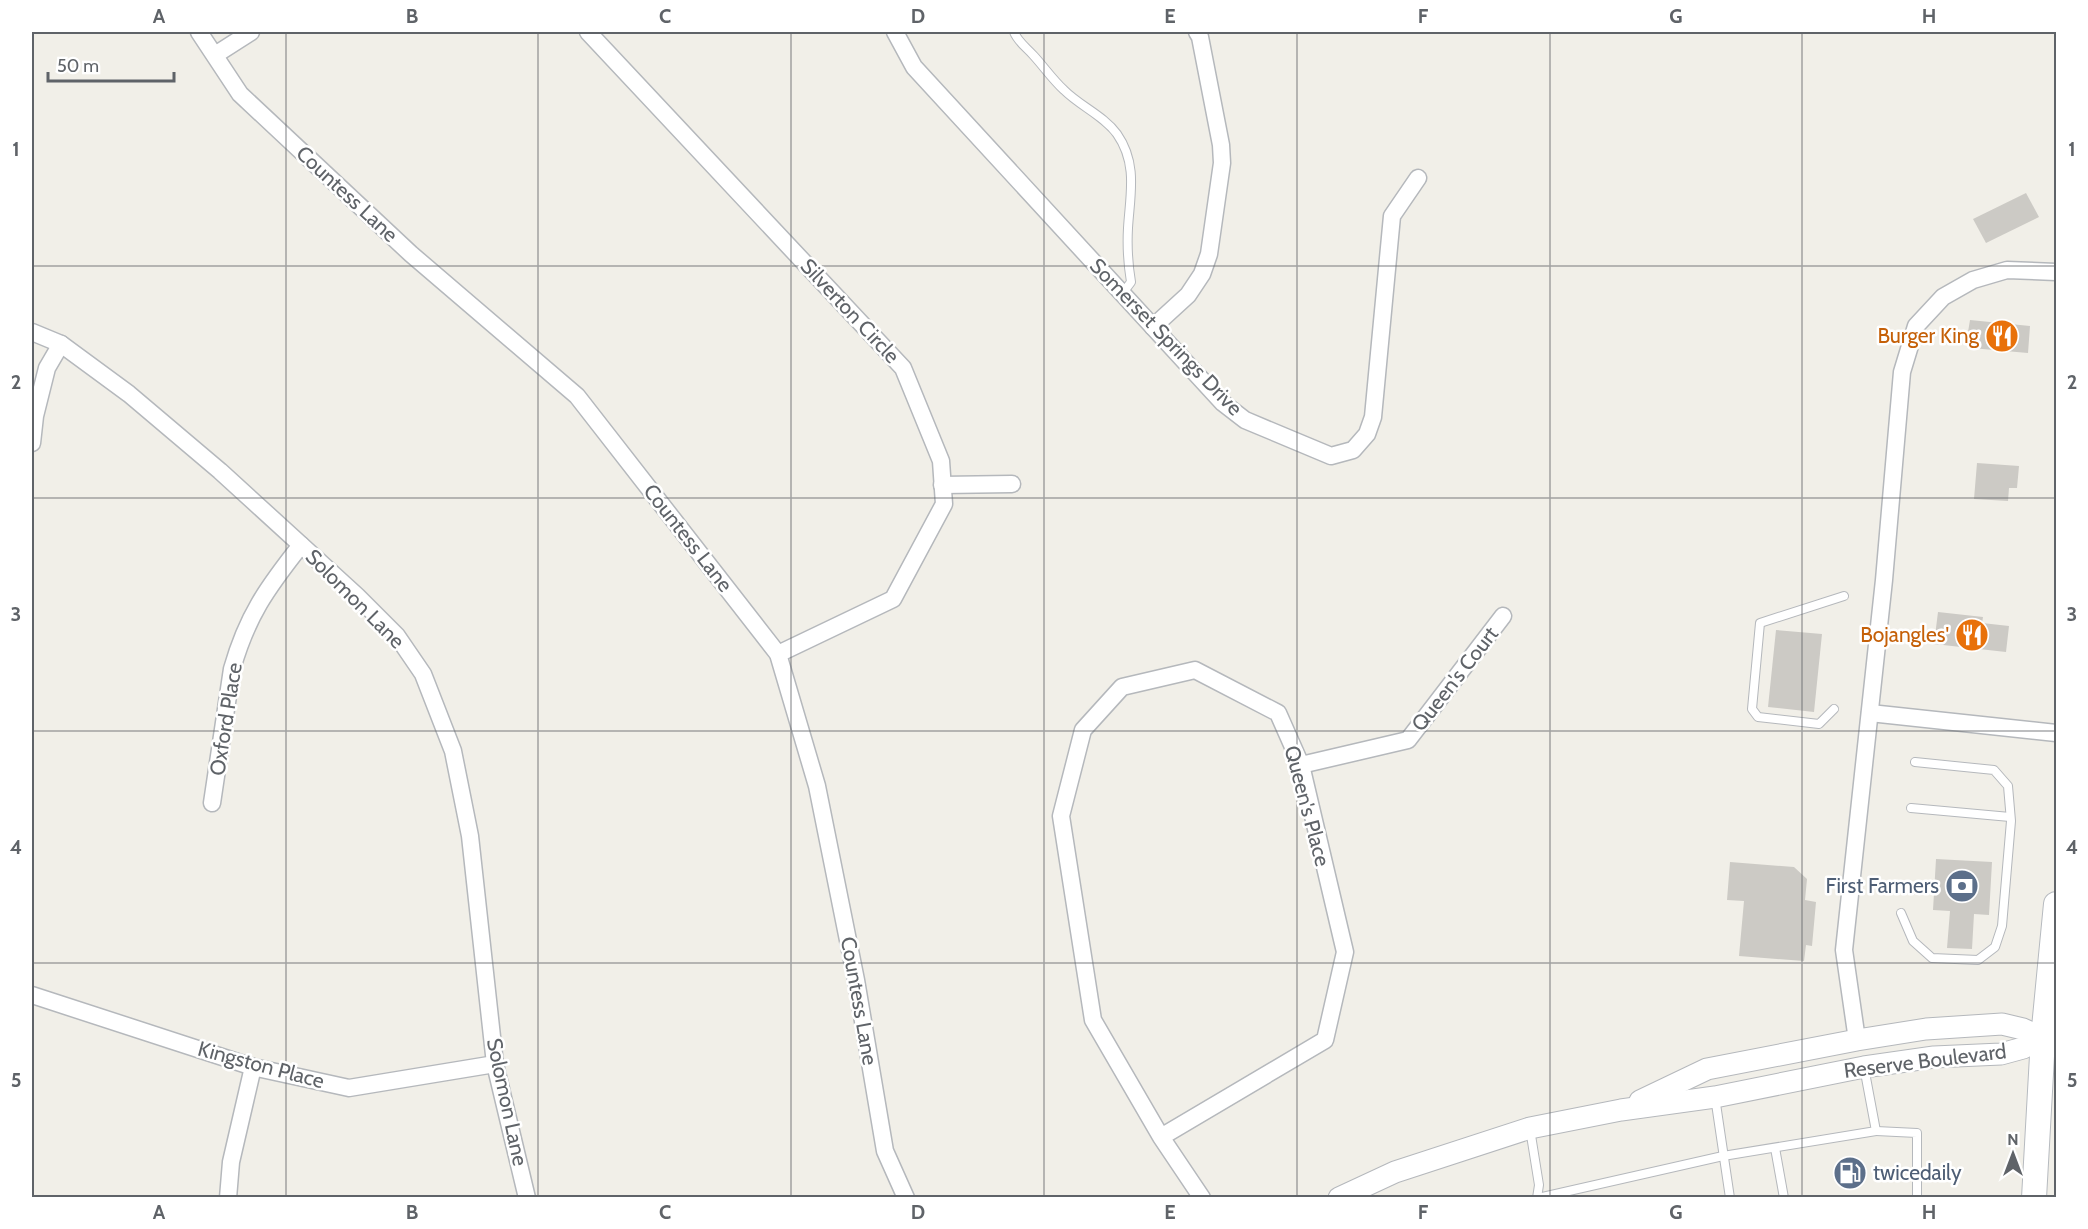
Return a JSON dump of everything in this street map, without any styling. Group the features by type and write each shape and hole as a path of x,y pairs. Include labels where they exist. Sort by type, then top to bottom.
{"main road":[{"path":"2034,1197 2050,1039 2056,903"}],"street":[{"name":"Countess Lane","path":"199,32 240,94 411,254 577,396 778,654 817,786 856,980 885,1151 906,1197"},
{"path":"215,55 251,32"},
{"name":"Silverton Circle","path":"588,32 903,368 941,461 944,504 893,599 778,654"},
{"name":"Somerset Springs Drive","path":"895,32 914,67 1223,403 1245,420 1331,456 1353,450 1367,434 1373,417 1392,216 1418,178"},
{"path":"1153,327 1188,295 1202,274 1209,254 1222,164 1221,145 1200,37 1197,32"},
{"path":"1864,1067 1857,1040 1844,950 1870,713 1902,372 1916,326 1943,297 1973,279 2007,270 2056,272"},
{"name":"Solomon Lane","path":"32,332 61,344 139,402 220,471 397,636 423,675 453,751 470,836 495,1064 527,1197"},
{"path":"32,443 35,416 47,368 61,344"},
{"path":"942,484 1012,484"},
{"name":"Oxford Place","path":"213,803 232,669 238,649 252,614 269,586 301,545"},
{"name":"Queen's Court","path":"1300,765 1408,740 1503,616"},
{"name":"Queen's Place","path":"1161,1137 1325,1040 1344,952 1300,765 1278,713 1195,670 1122,687 1083,730 1061,816 1092,1020 1161,1137 1202,1197"},
{"path":"1870,713 2056,733"},
{"name":"Kingston Place","path":"32,995 253,1067 349,1088 495,1064"},
{"name":"Reserve Boulevard","path":"1621,1110 1707,1069 1857,1040 1926,1029 2002,1024 2050,1039"},
{"name":"Reserve Boulevard","path":"1339,1197 1395,1172 1530,1128 1864,1067 1934,1057 2001,1054 2050,1039"},
{"path":"228,1197 231,1162 253,1067"}],"lane":[{"path":"1014,32 1017,39 1064,91 1117,134 1130,164 1132,193 1127,262 1131,282 1122,294"},
{"path":"1834,710 1819,724 1758,717 1752,709 1760,623 1844,596"},
{"path":"1901,913 1913,941 1932,958 1978,960 1995,947 2002,926 2011,819 2008,786 1994,770 1915,762"},
{"path":"1911,808 2011,819"},
{"path":"1864,1067 1876,1131"},
{"path":"1715,1096 1730,1197"},
{"path":"1530,1128 1539,1185 1538,1197 1723,1156 1876,1131 1917,1133 1917,1197"},
{"path":"1775,1148 1784,1197"}],"building":[{"path":"2026,193 2039,217 1986,243 1973,219"},
{"path":"1970,320 2030,326 2028,353 1971,348 1973,332 1968,332"},
{"path":"1977,463 2019,466 2017,488 2009,488 2008,501 1974,499"},
{"name":"Bojangles'","path":"1938,612 1983,617 1982,623 2009,626 2006,652 1934,644"},
{"path":"1776,630 1822,634 1814,712 1768,707"},
{"name":"First Farmers","path":"1936,859 1992,862 1989,915 1974,914 1972,949 1947,948 1950,911 1933,910"},
{"path":"1730,862 1794,867 1807,879 1805,900 1816,902 1812,946 1806,945 1804,961 1739,956 1744,901 1727,900"}],"place":[{"name":"Burger King","path":"2002,336"},
{"name":"Bojangles'","path":"1972,635"},
{"name":"First Farmers","path":"1962,886"},
{"name":"twicedaily","path":"1850,1173"}]}
